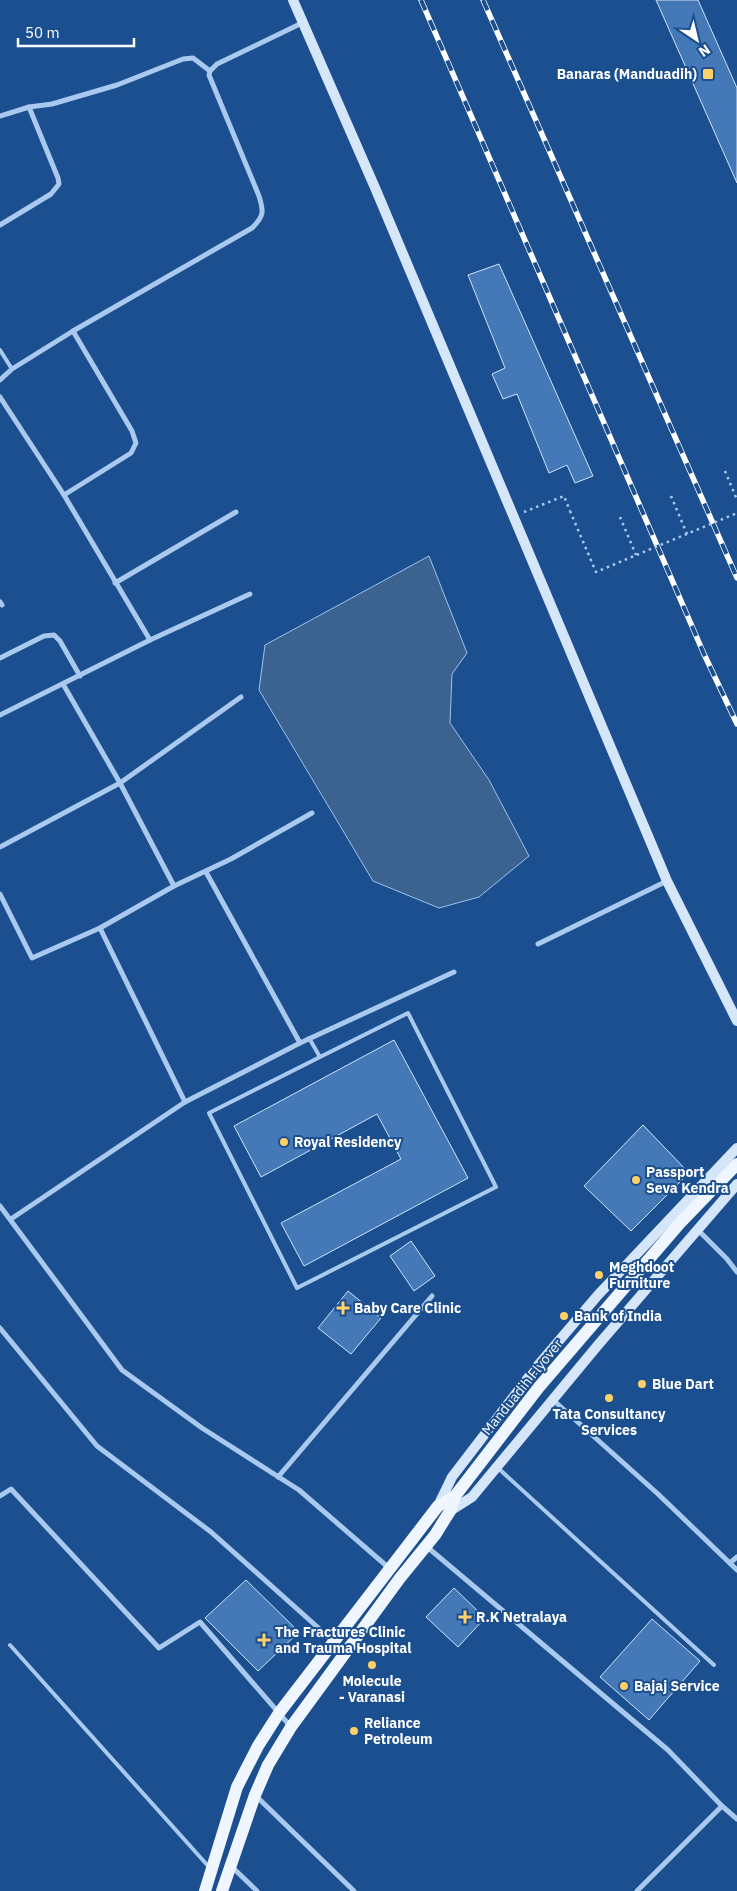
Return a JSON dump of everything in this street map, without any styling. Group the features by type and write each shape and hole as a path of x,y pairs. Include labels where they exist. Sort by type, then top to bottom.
{"main road":[{"name":"Manduadih Flyover","path":"444,1509 545,1380 680,1223 737,1164"},
{"path":"223,1887 255,1794 268,1765 291,1727 400,1578 426,1546 444,1509"},
{"path":"205,1891 237,1787 258,1746 279,1713 389,1569 444,1509"}],"street":[{"path":"294,0 302,23 376,190 667,881 737,1022"},
{"path":"0,380 12,369 73,332 252,228 260,219 263,209 259,196 210,80 210,71 217,64 302,23"},
{"path":"0,116 29,107 52,104 117,85 183,59 193,58 210,71"},
{"path":"0,225 51,194 59,184 29,107"},
{"path":"64,495 131,453 136,443 132,431 73,332"},
{"path":"0,398 64,495 150,640"},
{"path":"115,583 236,512"},
{"path":"0,715 150,640 250,594"},
{"path":"0,658 44,636 54,635 60,640 80,676"},
{"path":"63,684 120,783 174,886"},
{"path":"0,847 120,783 241,696"},
{"path":"0,894 32,958 100,928 174,886 206,872 312,813"},
{"path":"206,872 300,1043"},
{"path":"538,944 667,881"},
{"path":"100,928 185,1102"},
{"path":"11,1218 185,1102 309,1038 454,972"},
{"path":"444,1509 452,1477 534,1370 598,1295 737,1148"},
{"path":"444,1509 472,1498 552,1399 737,1184"},
{"path":"0,1206 11,1218 122,1370 202,1428 299,1490 389,1569"},
{"path":"697,1229 727,1259 737,1272"},
{"path":"278,1477 432,1296"},
{"path":"0,1328 97,1446 211,1532 333,1642"},
{"path":"552,1399 658,1494 737,1570"},
{"path":"0,1496 12,1489 159,1648 200,1622 291,1727"},
{"path":"426,1546 668,1750 737,1819"},
{"path":"730,1563 737,1557"},
{"path":"255,1794 354,1891"},
{"path":"637,1891 722,1806"},
{"path":"230,1865 256,1891"}],"lane":[{"path":"0,350 12,369"},
{"path":"408,1013 496,1187 297,1288 209,1113 320,1057 408,1013"},
{"path":"309,1038 320,1057"},
{"path":"498,1468 714,1665"},
{"path":"10,1645 212,1870 223,1887"}],"path":[{"path":"725,471 737,500"},
{"path":"513,516 564,496 596,572 737,513"},
{"path":"671,496 687,534"},
{"path":"620,516 636,555"}],"water":[{"path":"429,556 467,653 452,674 450,723 489,780 529,856 479,897 439,908 373,881 259,690 265,645"}],"building":[{"path":"656,0 698,0 737,88 737,183"},
{"path":"499,264 593,476 575,483 567,465 549,473 517,394 503,399 492,374 505,368 468,275"},
{"name":"Royal Residency","path":"394,1040 468,1178 304,1266 281,1223 401,1159 377,1114 261,1177 234,1126"},
{"name":"Passport Seva Kendra","path":"643,1125 689,1173 631,1231 584,1186"},
{"path":"411,1241 435,1276 414,1291 390,1256"},
{"path":"348,1291 381,1318 351,1354 318,1328"},
{"path":"246,1580 299,1632 258,1671 205,1618"},
{"path":"454,1588 485,1618 458,1647 426,1617"},
{"path":"652,1619 700,1661 649,1720 600,1677"}],"railway":[{"path":"421,0 704,654 737,724"},
{"path":"483,0 737,578"}],"place":[{"name":"Banaras (Manduadih)","path":"708,74"},
{"name":"Royal Residency","path":"284,1142"},
{"name":"Passport Seva Kendra","path":"636,1180"},
{"name":"Meghdoot Furniture","path":"599,1275"},
{"name":"Baby Care Clinic","path":"343,1308"},
{"name":"Bank of India","path":"564,1316"},
{"name":"Blue Dart","path":"642,1384"},
{"name":"Tata Consultancy Services","path":"609,1398"},
{"name":"R.K Netralaya","path":"465,1617"},
{"name":"The Fractures Clinic and Trauma Hospital","path":"264,1640"},
{"name":"Molecule - Varanasi","path":"372,1665"},
{"name":"Bajaj Service","path":"624,1686"},
{"name":"Reliance Petroleum","path":"354,1731"}]}
